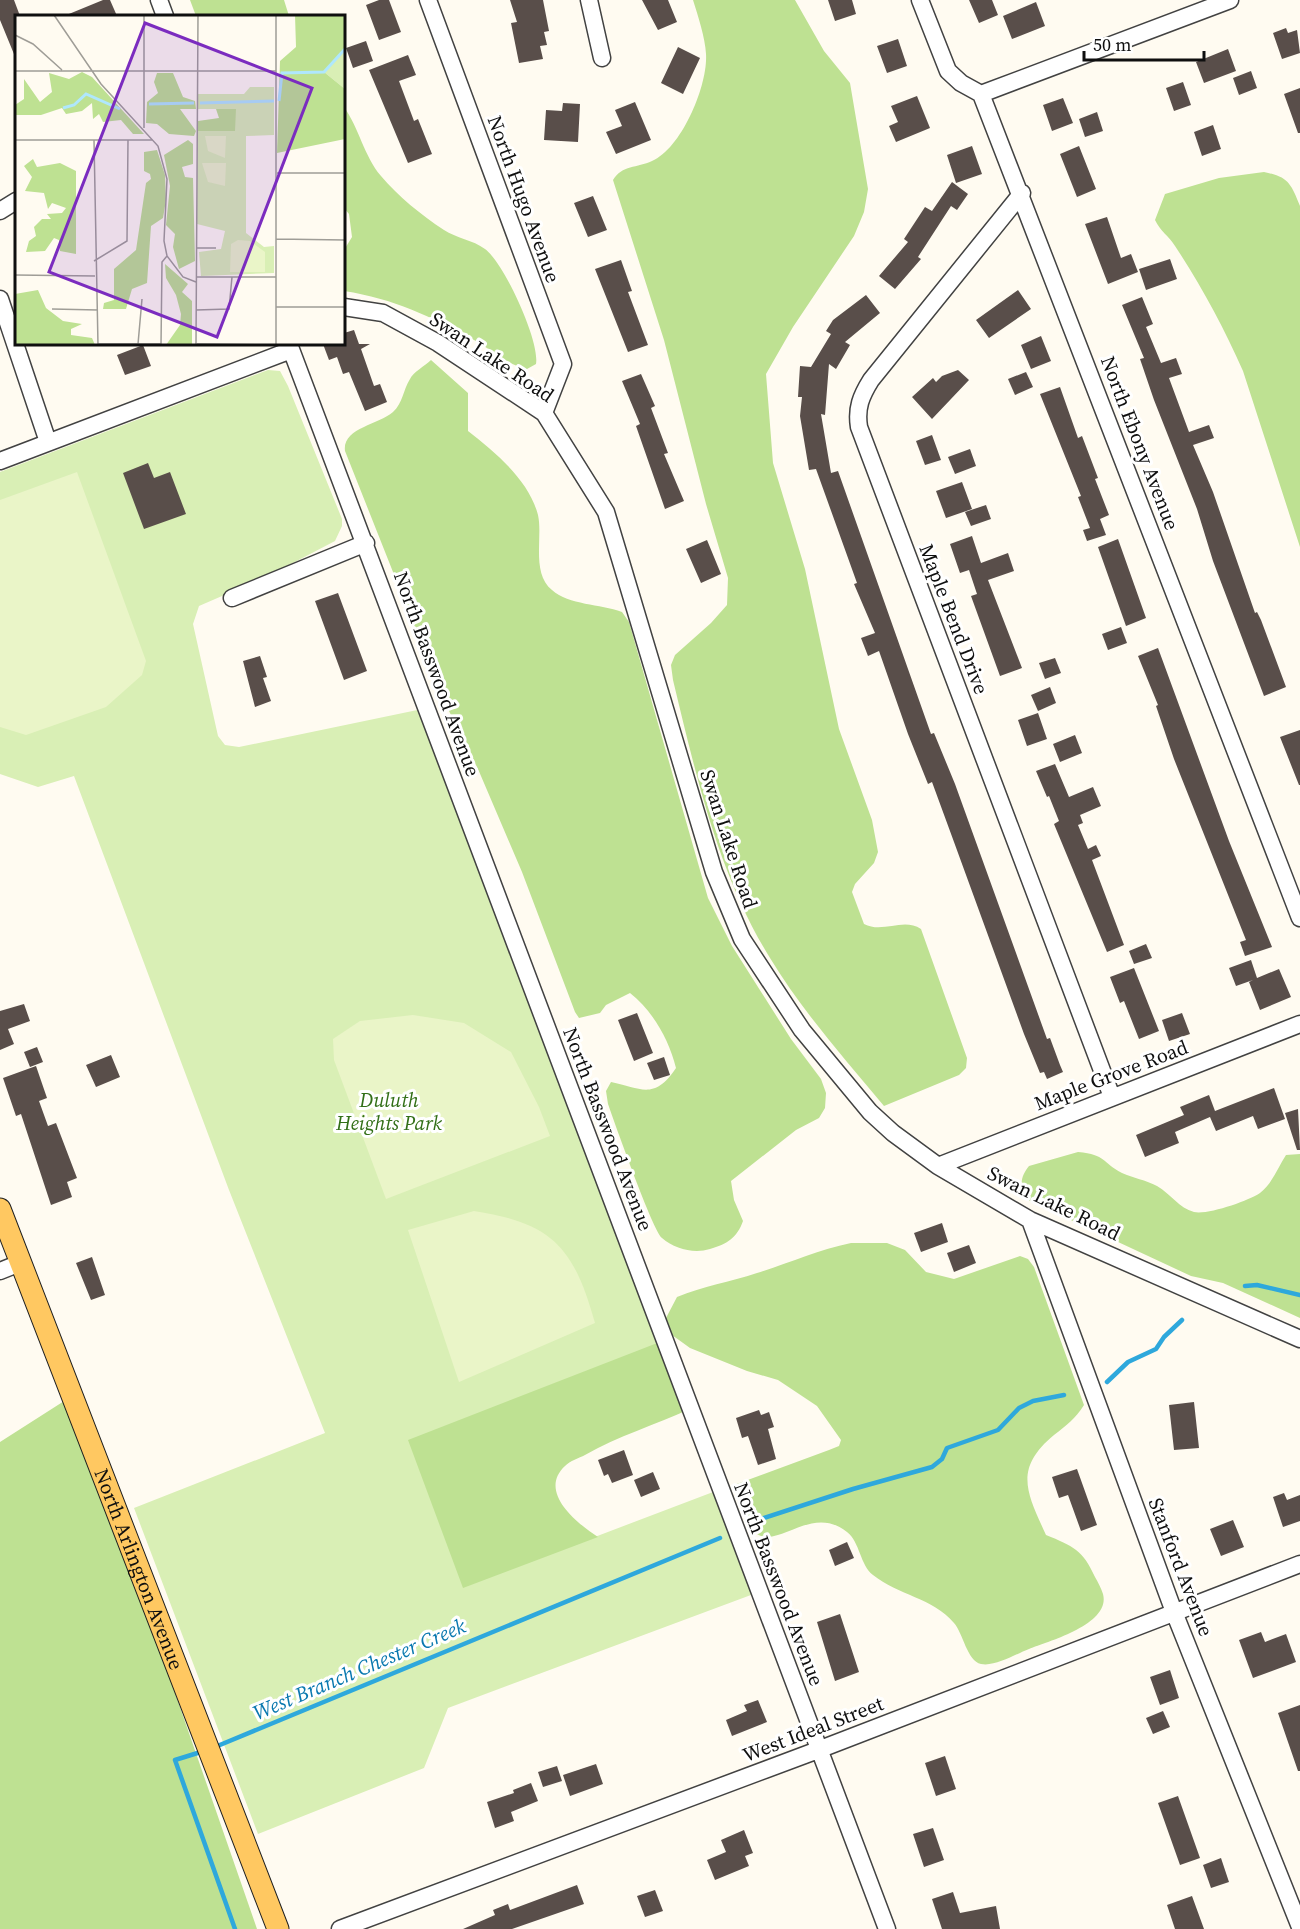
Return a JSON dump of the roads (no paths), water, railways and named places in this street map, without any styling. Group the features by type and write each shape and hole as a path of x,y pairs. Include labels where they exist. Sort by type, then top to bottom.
{"main road":[{"name":"North Arlington Avenue","path":"0,1209 278,1929"}],"street":[{"path":"159,0 165,15"},
{"name":"North Hugo Avenue","path":"428,0 563,364 544,413"},
{"path":"590,0 602,58"},
{"path":"920,0 948,71 962,83 981,94 1230,0"},
{"name":"North Ebony Avenue","path":"981,94 1022,194 1300,918"},
{"name":"Maple Bend Drive","path":"1022,194 871,380 859,403 857,415 859,427 1112,1097"},
{"path":"0,211 15,202"},
{"path":"0,299 15,344"},
{"name":"Swan Lake Road","path":"345,307 383,313 438,343 544,413 606,512 714,872 742,939 802,1030 870,1112 893,1133 938,1167 1030,1220 1300,1339"},
{"path":"15,345 48,442"},
{"path":"0,460 290,347"},
{"name":"North Basswood Avenue","path":"290,347 366,543 887,1929"},
{"path":"232,598 366,543"},
{"name":"Maple Grove Road","path":"938,1167 1300,1024"},
{"name":"Stanford Avenue","path":"1030,1220 1174,1612 1300,1926"},
{"path":"0,1271 21,1263"},
{"name":"West Ideal Street","path":"340,1929 818,1750 1300,1564"}],"waterway":[{"name":"West Branch Chester Creek","path":"1245,1286 1257,1285 1300,1295"},
{"name":"West Branch Chester Creek","path":"1107,1382 1128,1362 1156,1349 1164,1337 1182,1320"},
{"name":"West Branch Chester Creek","path":"758,1520 853,1489 932,1467 942,1459 947,1448 998,1430 1019,1408 1033,1401 1064,1395"},
{"name":"West Branch Chester Creek","path":"215,1747 720,1538"},
{"name":"West Branch Chester Creek","path":"204,1751 175,1760 235,1929"}],"park label":[{"name":"Duluth Heights Park","path":"389,1112"}]}
